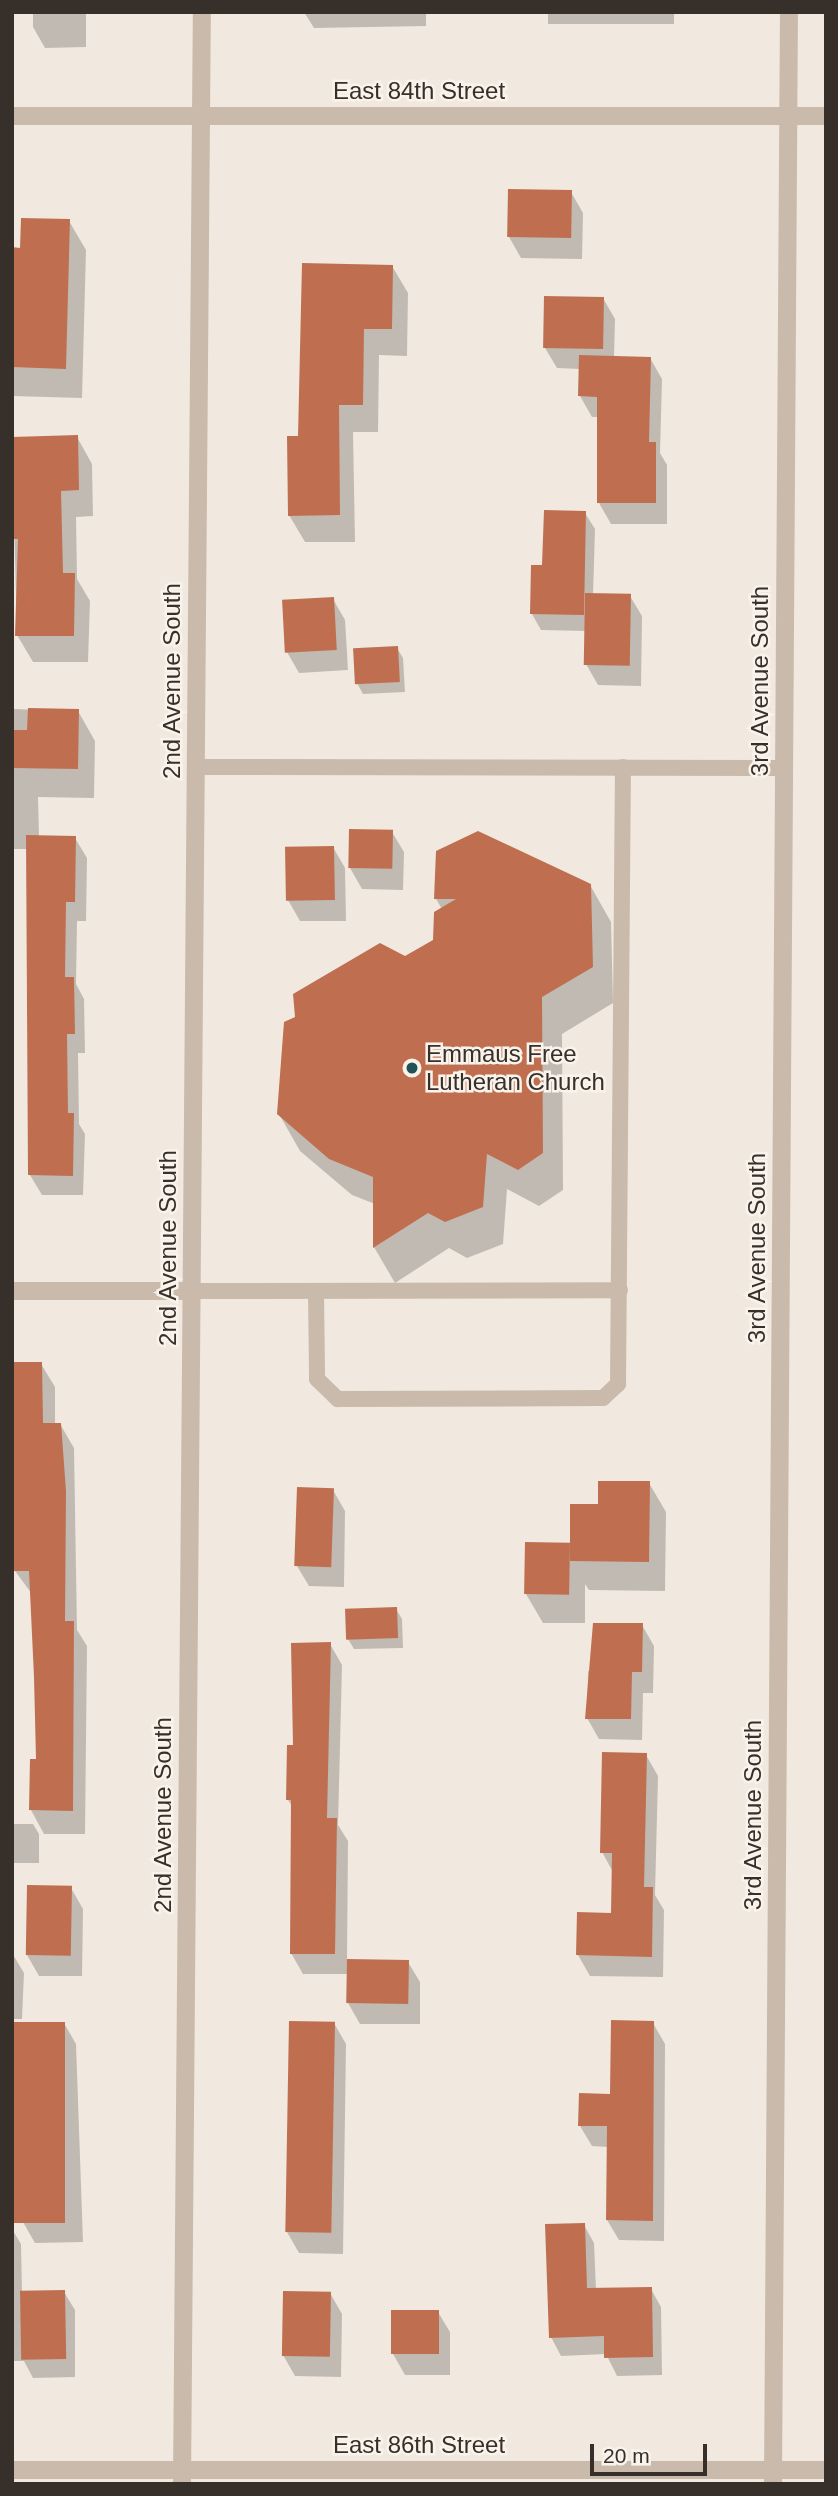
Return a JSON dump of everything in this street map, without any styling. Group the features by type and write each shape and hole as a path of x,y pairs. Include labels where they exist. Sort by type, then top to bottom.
{"street":[{"name":"2nd Avenue South","path":"182,2477 202,12"},
{"name":"3rd Avenue South","path":"773,2477 789,12"},
{"name":"East 84th Street","path":"12,116 826,116"},
{"path":"12,1291 192,1291"},
{"name":"East 86th Street","path":"12,2470 182,2477 773,2477 826,2470"}],"lane":[{"path":"196,767 785,768"},
{"path":"316,1291 317,1379 338,1399 603,1398 618,1384 623,767"},
{"path":"192,1291 620,1290"}],"building":[{"path":"508,189 572,190 571,238 507,237"},
{"path":"21,218 70,219 66,369 12,367 12,247 20,248"},
{"path":"302,263 393,265 392,329 364,329 363,405 339,405 340,515 288,516 287,436 298,436"},
{"path":"544,296 604,297 603,349 543,348"},
{"path":"579,355 651,357 649,442 656,442 656,503 597,503 597,397 578,396"},
{"path":"78,435 79,490 61,491 63,573 75,573 74,636 15,636 18,539 12,539 12,437"},
{"path":"544,510 586,511 584,615 530,614 531,565 542,565"},
{"path":"585,593 631,594 630,666 584,665"},
{"path":"334,597 337,650 285,653 282,600"},
{"path":"398,646 400,682 355,684 353,648"},
{"path":"28,708 79,709 78,769 12,768 12,730 27,730"},
{"path":"349,829 393,830 392,869 348,868"},
{"name":"Emmaus Free Lutheran Church","path":"478,831 591,884 593,967 542,997 543,1153 518,1170 487,1154 483,1207 445,1222 428,1213 373,1248 373,1177 329,1159 277,1114 284,1022 295,1017 293,994 380,943 405,956 433,940 434,912 456,899 434,899 436,851"},
{"path":"26,835 76,836 75,902 66,902 65,977 74,977 75,1034 67,1034 68,1113 74,1113 73,1176 28,1175"},
{"path":"334,846 335,900 286,901 285,847"},
{"path":"12,1362 42,1362 43,1423 61,1423 66,1491 65,1621 74,1621 73,1811 29,1810 30,1759 36,1759 34,1677 29,1571 13,1571"},
{"path":"598,1481 650,1481 649,1562 570,1561 570,1504 598,1504"},
{"path":"297,1487 334,1488 331,1567 294,1566"},
{"path":"525,1542 570,1543 569,1595 524,1594"},
{"path":"397,1607 398,1638 346,1640 345,1609"},
{"path":"593,1623 643,1623 642,1672 632,1672 631,1719 585,1719"},
{"path":"331,1642 327,1818 337,1818 335,1954 290,1954 291,1800 286,1800 287,1745 293,1745 291,1643"},
{"path":"602,1752 647,1753 644,1887 653,1887 652,1957 576,1955 577,1912 611,1913 612,1853 600,1853"},
{"path":"27,1885 72,1886 71,1956 26,1955"},
{"path":"347,1959 409,1960 408,2004 346,2003"},
{"path":"611,2020 654,2021 653,2221 606,2220 607,2126 578,2126 579,2093 610,2094"},
{"path":"289,2021 335,2022 331,2233 285,2232"},
{"path":"12,2022 65,2022 65,2223 12,2223"},
{"path":"585,2223 587,2288 652,2287 653,2357 604,2358 604,2336 549,2338 545,2224"},
{"path":"65,2290 66,2359 21,2360 20,2291"},
{"path":"283,2291 331,2292 330,2357 282,2356"},
{"path":"391,2310 439,2310 439,2354 391,2354"}],"place":[{"name":"Emmaus Free Lutheran Church","path":"412,1068"}]}
